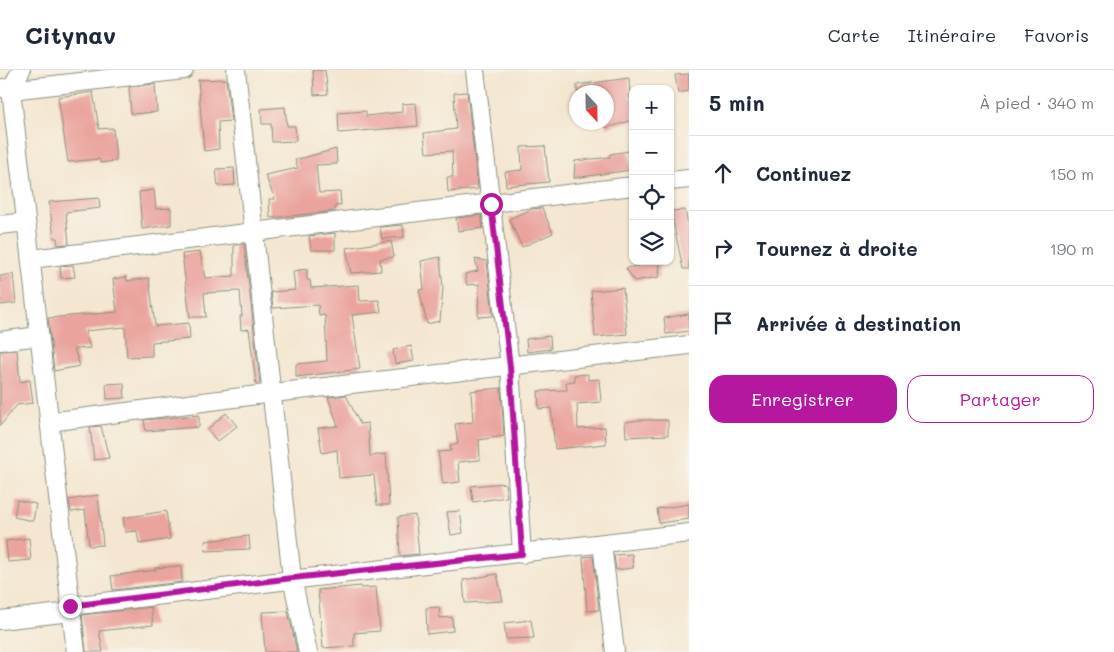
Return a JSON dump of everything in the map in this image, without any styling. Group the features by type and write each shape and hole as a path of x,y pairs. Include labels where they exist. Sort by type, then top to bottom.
{"street":[{"path":"21,70 6,89 31,259 76,652"},
{"path":"6,89 184,70"},
{"path":"236,70 292,578 308,652"},
{"path":"475,70 510,367 522,554"},
{"path":"674,181 689,179"},
{"path":"31,259 629,187"},
{"path":"0,225 26,222"},
{"path":"0,341 39,336"},
{"path":"49,422 273,393 689,345"},
{"path":"0,620 292,578 522,554 689,533"},
{"path":"602,544 615,652"}],"building":[{"path":"313,70 325,70 328,94 314,95"},
{"path":"689,74 689,91 678,93 675,75"},
{"path":"629,78 629,121 614,126 614,85 577,85"},
{"path":"226,79 231,121 218,122 219,149 204,151 198,80"},
{"path":"155,84 157,112 131,114 129,87"},
{"path":"93,92 99,129 113,128 116,161 100,163 99,159 68,162 58,97"},
{"path":"467,92 478,189 448,192 447,177 453,177 452,151 426,153 424,133 456,129 454,93"},
{"path":"416,103 418,126 339,133 338,113 366,111 366,116 402,112 402,104"},
{"path":"285,107 287,126 295,126 296,141 272,142 271,124 262,124 261,109"},
{"path":"545,146 549,182 506,186 505,172 522,170 521,147"},
{"path":"336,149 337,164 316,165 319,193 340,192 341,205 335,206 335,211 270,218 269,199 275,199 265,175 298,168 295,160"},
{"path":"629,151 629,170 574,178 575,161 610,157 610,154"},
{"path":"234,168 235,185 218,186 216,169"},
{"path":"154,190 156,209 171,208 171,225 142,229 139,192"},
{"path":"99,198 100,208 66,212 69,244 58,245 57,238 54,238 49,202"},
{"path":"542,208 553,233 522,247 509,219 532,209"},
{"path":"685,210 689,229 689,269 683,269 674,226 674,211"},
{"path":"481,215 483,228 458,231 456,218"},
{"path":"403,225 404,237 382,239 380,227"},
{"path":"335,233 335,250 311,250 309,236"},
{"path":"391,241 394,257 380,259 381,271 351,273 346,248"},
{"path":"244,244 260,383 256,384 249,329 241,330 240,291 204,293 206,317 190,317 182,254 200,252 205,278 234,276 234,245"},
{"path":"440,257 443,288 440,321 427,324 419,290 424,289 421,261"},
{"path":"475,259 487,261 493,316 478,317 479,284 467,285 465,274 478,271"},
{"path":"73,265 75,277 61,278 60,266"},
{"path":"660,265 659,277 634,281 626,268"},
{"path":"307,269 307,280 310,280 311,288 359,285 360,301 379,300 381,312 352,315 360,369 296,377 296,364 327,361 325,315 319,316 318,305 273,308 271,292 295,290 293,271"},
{"path":"13,274 16,303 0,305 0,276"},
{"path":"126,277 127,281 149,278 155,326 189,323 190,339 152,342 152,356 127,357 125,327 85,331 90,348 74,349 80,366 54,371 48,318 117,312 113,279"},
{"path":"623,288 627,334 595,337 591,291"},
{"path":"689,314 689,331 666,334 664,318"},
{"path":"550,336 551,349 527,352 526,339"},
{"path":"411,346 414,361 395,364 393,350"},
{"path":"17,350 20,382 30,380 33,403 17,405 0,426 0,351"},
{"path":"588,374 588,380 599,379 601,402 577,404 578,429 605,427 606,444 555,449 551,408 539,409 538,391 567,390 566,382 575,381 574,375"},
{"path":"124,383 125,398 107,399 106,384"},
{"path":"501,388 504,436 479,440 480,460 458,462 460,482 443,484 438,452 451,451 450,445 458,444 455,424 473,422 471,391"},
{"path":"346,395 360,424 368,423 370,456 386,454 389,505 377,505 374,475 339,478 337,450 322,453 318,428 338,426 328,397"},
{"path":"226,413 237,426 217,442 208,429"},
{"path":"199,415 199,427 146,431 144,420"},
{"path":"668,420 668,435 626,437 625,422"},
{"path":"101,426 109,458 94,460 90,427"},
{"path":"505,483 507,497 473,502 471,486"},
{"path":"98,495 103,545 89,546 85,510 71,512 69,500"},
{"path":"17,500 36,504 33,521 14,517"},
{"path":"689,504 689,519 659,523 657,509"},
{"path":"166,511 170,539 139,544 137,531 125,532 123,518"},
{"path":"460,511 463,533 451,535 447,512"},
{"path":"415,515 419,554 400,556 398,517"},
{"path":"249,536 250,549 206,551 205,541"},
{"path":"29,538 31,560 8,562 6,541"},
{"path":"632,554 633,568 616,570 614,555"},
{"path":"593,556 599,610 587,611 583,557"},
{"path":"181,566 182,582 113,590 111,576 156,570 155,568"},
{"path":"497,574 503,601 465,603 463,580"},
{"path":"361,586 361,588 376,587 380,631 354,633 354,646 323,648 318,590"},
{"path":"151,607 153,625 99,631 103,652 86,652 82,615"},
{"path":"439,607 440,618 452,617 453,631 427,634 426,608"},
{"path":"288,611 297,652 265,652 262,612"},
{"path":"531,620 534,638 506,639 504,623"}],"route":[{"path":"70,606 292,578 522,554 510,367 491,204"}]}
